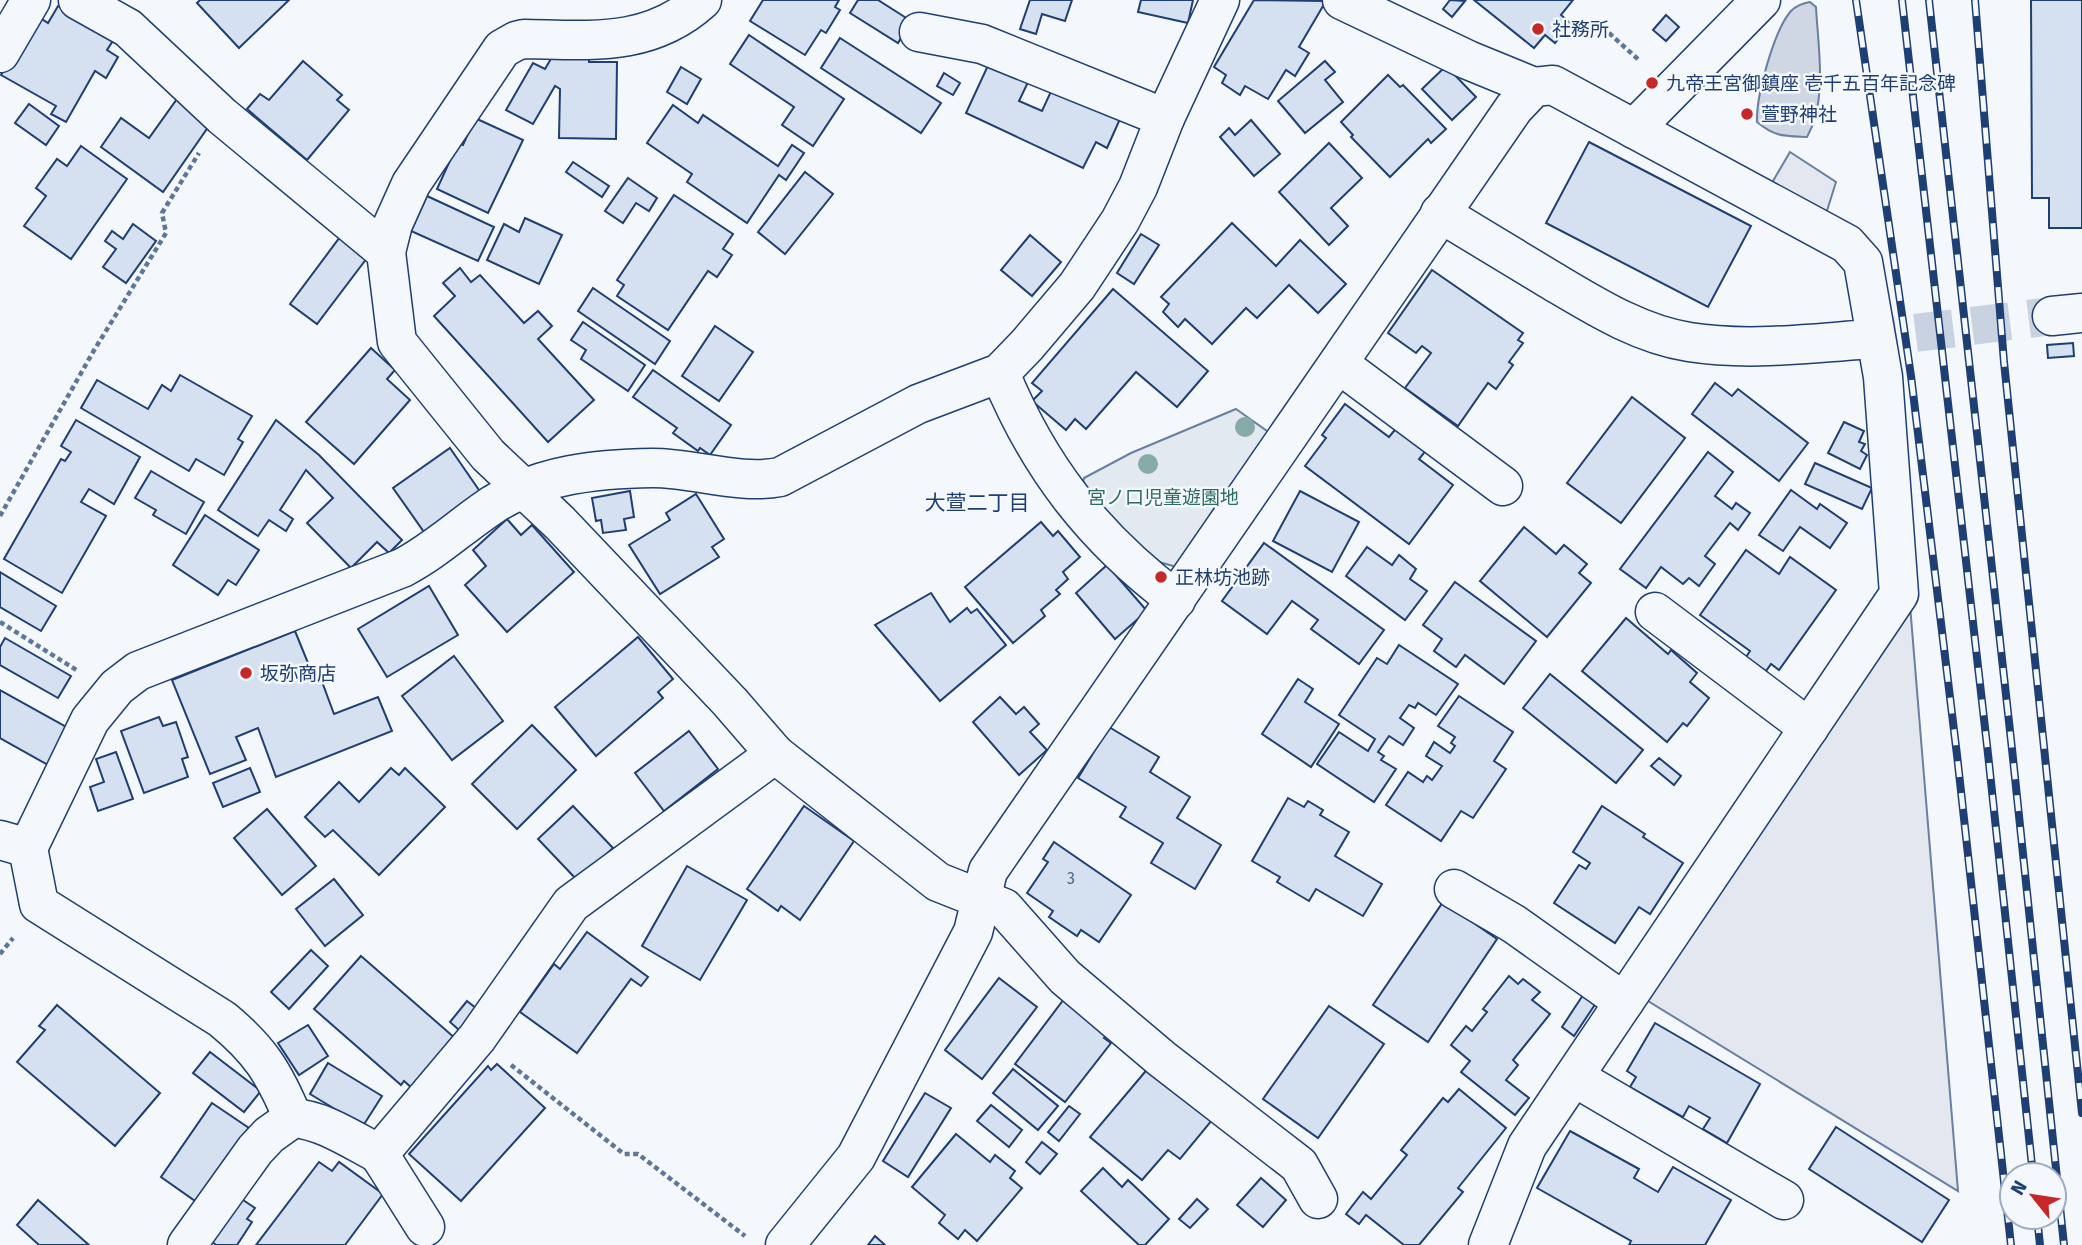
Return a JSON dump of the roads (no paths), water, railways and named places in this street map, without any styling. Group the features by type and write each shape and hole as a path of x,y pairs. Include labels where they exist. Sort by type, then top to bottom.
{"street":[{"path":"0,53 31,0"},
{"path":"78,0 128,28 222,116 386,251"},
{"path":"702,0 673,20 626,37 606,41 524,39 502,49 411,184 396,217 386,251 397,342 488,455 524,487 730,702 775,754 938,882 1004,908 1065,976 1162,1059 1299,1165 1318,1199"},
{"path":"293,1118 274,1074 238,1032 222,1019 39,904 14,844 107,697 127,679 150,665 401,568 425,556 493,505 524,487 569,474 623,469 672,468 764,480 780,477 918,404 1000,373 1053,316 1099,254 1138,187 1165,118 1220,0"},
{"path":"1342,0 1468,60 1534,87 1553,85 1847,244 1863,262 1884,377 1899,594 1527,1146 1488,1245"},
{"path":"1634,129 1761,0"},
{"path":"919,32 982,44 1165,118"},
{"path":"785,1245 856,1157 973,932 988,871 1339,364 1440,213 1514,108 1534,87"},
{"path":"1440,213 1612,316 1648,331 1686,342 1726,346 1766,347 1859,340"},
{"path":"1339,364 1503,486"},
{"path":"1000,373 1031,439 1071,500 1120,554 1176,600"},
{"path":"1655,612 1810,728"},
{"path":"379,1154 477,1038 571,904 775,754"},
{"path":"1454,889 1514,924 1624,1002"},
{"path":"1574,1077 1784,1200"},
{"path":"187,1245 255,1150 274,1130 293,1118 305,1118 320,1124 379,1154 425,1227"}],"tunnel":[{"path":"1859,340 2052,316"}],"railway":[{"path":"1856,0 1911,376 1957,755 2011,1245"},
{"path":"1902,0 2032,1161"},
{"path":"1929,0 2064,1245"},
{"path":"1975,0 2004,362 2082,1113"},
{"path":"2038,1231 2040,1245"}],"place":[{"name":"社務所","path":"1538,29"},
{"name":"九帝王宮御鎮座 壱千五百年記念碑","path":"1652,83"},
{"name":"萱野神社","path":"1747,114"},
{"name":"正林坊池跡","path":"1161,577"},
{"name":"坂弥商店","path":"246,673"}],"district":[{"name":"大萱二丁目","path":"977,503"}],"park label":[{"name":"宮ノ口児童遊園地","path":"1163,497"}]}
